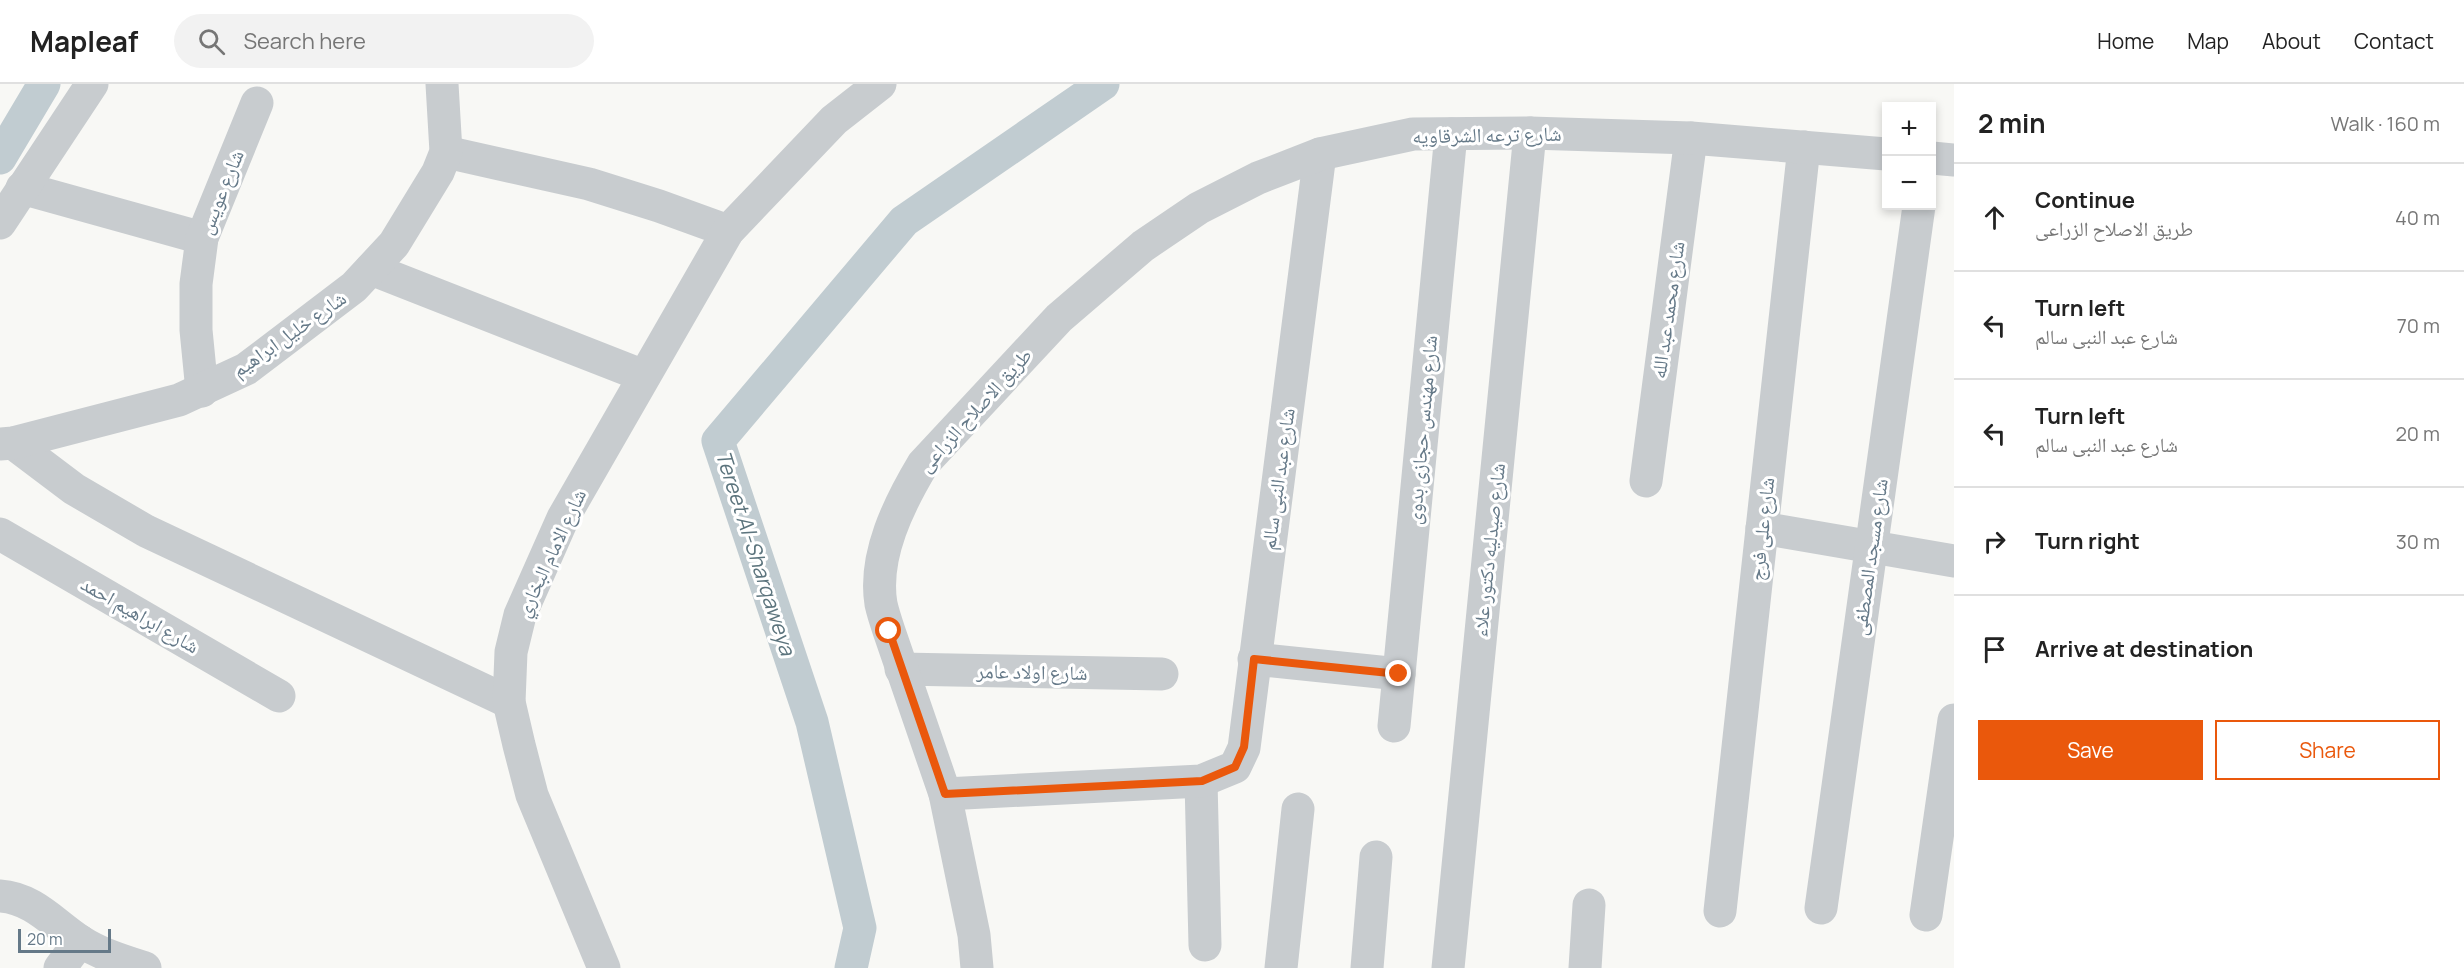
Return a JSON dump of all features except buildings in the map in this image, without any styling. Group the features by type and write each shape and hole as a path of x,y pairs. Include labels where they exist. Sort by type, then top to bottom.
{"street":[{"path":"0,223 92,84"},
{"name":"شارع خليل ابراهيم","path":"7,443 179,400 202,391 246,369 354,287 394,244 438,172 446,152 442,84"},
{"name":"شارع الامام البخاري","path":"604,968 532,795 509,702 511,652 519,615 563,518 728,231 834,120 880,84"},
{"name":"شارع عويس","path":"202,391 196,330 196,284 202,238 257,103"},
{"name":"شارع ترعه الشرقاويه","path":"1092,288 1143,246 1199,208 1258,178 1320,154 1413,134 1530,133 1691,138 1882,154"},
{"name":"شارع صيدليه دكتور علاء","path":"1448,968 1530,133"},
{"name":"شارع مهندس حجازى بدوى","path":"1394,726 1451,134"},
{"name":"شارع محمد عبد الله","path":"1646,481 1691,138"},
{"name":"شارع على فرج","path":"1720,911 1804,147"},
{"path":"446,152 518,166 589,184 728,231"},
{"name":"شارع عبد النبى سالم","path":"945,794 1202,781 1235,767 1244,747 1320,154"},
{"path":"1936,158 1954,160"},
{"path":"22,188 202,238"},
{"name":"شارع مسجد المصطفى","path":"1821,908 1918,210"},
{"path":"371,269 644,376"},
{"name":"طريق الاصلاح الزراعى","path":"977,968 974,935 945,794 881,604 880,569 890,534 909,487 923,464 1059,318 1092,288"},
{"path":"7,443 74,489 146,531 509,702"},
{"path":"1762,528 1954,561"},
{"name":"شارع ابراهيم احمد","path":"0,534 279,696"},
{"path":"1254,659 1399,674"},
{"name":"شارع اولاد عامر","path":"901,669 1162,674"},
{"path":"1926,915 1954,720"},
{"path":"1202,781 1204,945"},
{"path":"1281,968 1298,809"},
{"path":"1367,968 1376,857"},
{"path":"0,896 20,900 34,906 80,941 101,952 145,968"},
{"path":"1585,968 1589,905"},
{"path":"60,968 80,941"}],"waterway":[{"path":"0,158 44,84"},
{"name":"Tereet Al-Sharqaweya","path":"851,968 860,928 812,722 718,441 904,221 1103,84"}],"route":[{"path":"889,631 945,794 1202,781 1235,767 1244,747 1254,659 1399,674"}]}
